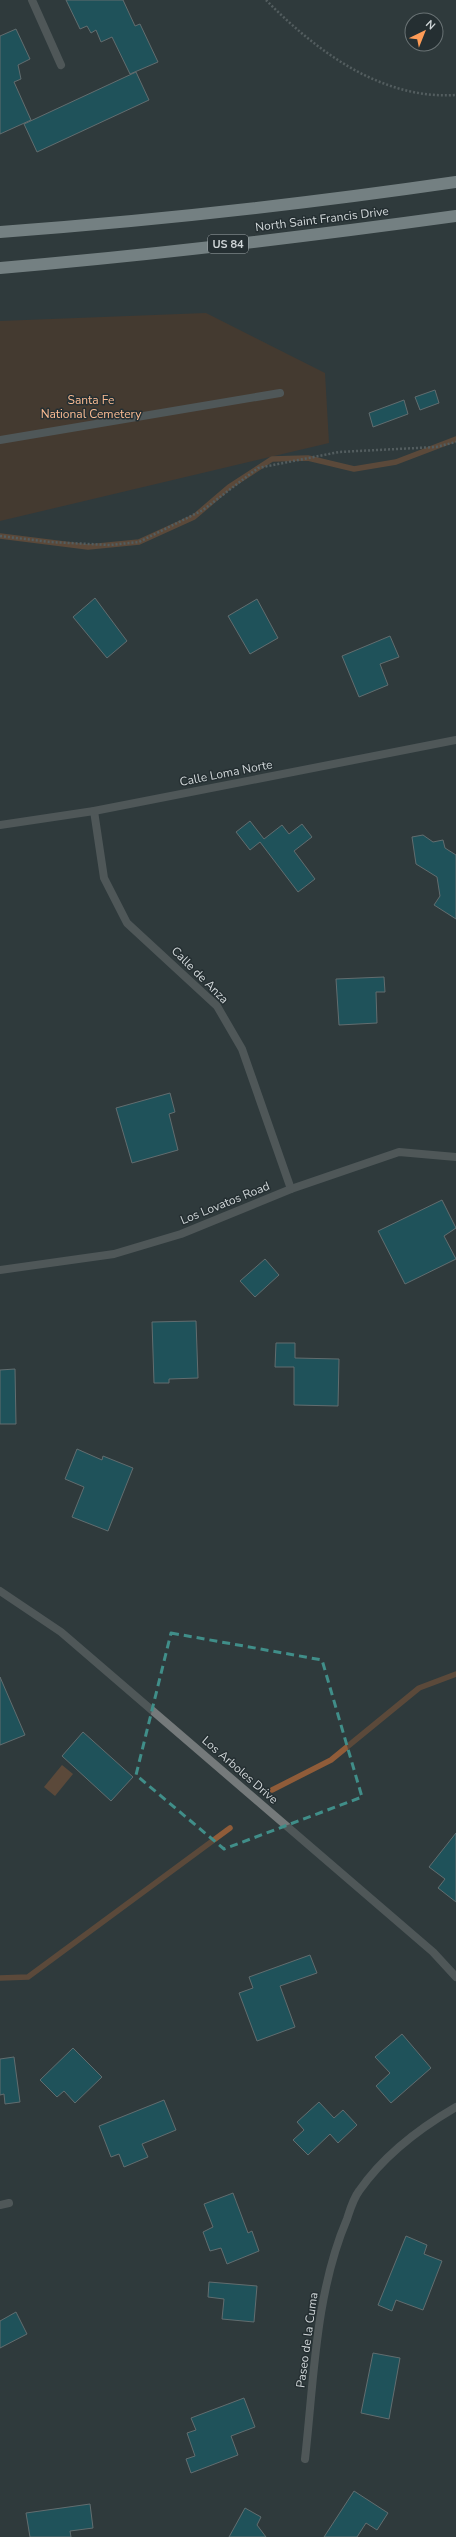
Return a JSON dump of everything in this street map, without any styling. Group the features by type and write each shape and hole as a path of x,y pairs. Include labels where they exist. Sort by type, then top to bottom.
{"highway":[{"name":"North Saint Francis Drive","path":"0,232 89,226 353,197 456,182"},
{"name":"North Saint Francis Drive","path":"0,268 154,253 456,216"}],"street":[{"path":"32,0 61,65"},
{"path":"0,440 280,393"},
{"name":"Calle Loma Norte","path":"0,825 94,811 456,740"},
{"name":"Calle de Anza","path":"94,811 104,878 127,923 217,1006 242,1049 291,1189"},
{"name":"Los Lovatos Road","path":"0,1270 114,1254 182,1234 291,1189 399,1152 456,1157"},
{"name":"Los Arboles Drive","path":"0,1591 61,1632 433,1952 456,1976"},
{"name":"Paseo de la Cuma","path":"305,2459 322,2307 339,2237 358,2192 388,2156 426,2125 456,2107"},
{"path":"0,2205 9,2203"}],"path":[{"path":"266,0 287,22 330,54 380,84 416,94 456,95"},
{"path":"0,536 50,542 102,545 139,542 203,510 258,468 339,452 436,447 456,442"}],"highlighted area":[{"path":"171,1633 322,1660 362,1797 224,1849 136,1775"}],"green space":[{"name":"Santa Fe National Cemetery","path":"206,313 325,373 329,443 0,521 0,321"}],"shaded area":[{"path":"62,1765 73,1774 55,1796 44,1787"}],"building":[{"path":"66,0 123,0 135,26 140,24 158,62 130,74 112,37 101,42 96,30 91,33 87,26 80,29"},
{"path":"16,29 30,59 18,65 21,79 14,82 31,120 0,134 0,36"},
{"path":"136,72 149,100 37,152 24,124"},
{"path":"435,390 439,403 420,410 415,397"},
{"path":"404,400 408,414 373,427 369,413"},
{"path":"95,598 127,641 107,658 73,617"},
{"path":"257,599 278,638 250,654 228,616"},
{"path":"390,636 399,657 380,664 388,685 359,697 342,656"},
{"path":"250,821 264,839 282,825 289,834 302,824 312,837 294,851 315,879 298,892 260,842 250,850 236,832"},
{"path":"423,835 433,842 443,840 445,848 456,855 456,919 434,905 440,896 437,877 416,864 412,837"},
{"path":"384,977 385,992 376,992 377,1023 339,1025 336,979"},
{"path":"170,1093 175,1112 169,1114 178,1150 132,1163 116,1108"},
{"path":"442,1200 456,1228 444,1236 456,1259 405,1284 378,1231"},
{"path":"265,1259 279,1275 255,1297 240,1281"},
{"path":"196,1321 198,1378 169,1379 169,1383 154,1383 152,1322"},
{"path":"276,1343 295,1343 295,1358 339,1359 338,1406 294,1405 294,1367 275,1367"},
{"path":"15,1369 16,1424 0,1424 0,1370"},
{"path":"77,1449 102,1460 103,1456 133,1468 108,1531 72,1517 84,1487 65,1479"},
{"path":"0,1677 25,1735 0,1745"},
{"path":"83,1732 133,1777 111,1801 62,1756"},
{"path":"456,1833 456,1902 438,1888 445,1879 429,1867"},
{"path":"310,1955 317,1973 280,1986 295,2027 257,2041 239,1993 253,1988 249,1977"},
{"path":"402,2034 431,2068 391,2103 376,2086 390,2073 375,2057"},
{"path":"73,2048 102,2077 75,2103 64,2091 57,2097 40,2080"},
{"path":"14,2057 20,2102 5,2104 4,2094 0,2095 0,2059"},
{"path":"164,2100 176,2130 142,2144 148,2157 124,2167 119,2154 111,2157 99,2126"},
{"path":"319,2102 334,2118 343,2110 357,2125 338,2143 330,2134 308,2155 293,2140 304,2130 297,2122"},
{"path":"233,2193 248,2233 252,2231 259,2251 227,2264 221,2248 210,2251 203,2232 213,2227 204,2204"},
{"path":"406,2236 427,2245 424,2254 442,2261 423,2310 396,2300 392,2311 378,2305"},
{"path":"209,2282 257,2286 254,2322 222,2319 224,2299 208,2297"},
{"path":"16,2312 27,2334 0,2348 0,2321"},
{"path":"373,2353 400,2358 389,2419 361,2413"},
{"path":"244,2398 255,2427 231,2436 238,2455 191,2473 186,2459 195,2456 187,2433 196,2430 191,2418"},
{"path":"354,2491 388,2513 377,2530 366,2523 357,2537 324,2537"},
{"path":"90,2504 93,2528 70,2531 71,2537 30,2537 26,2513"},
{"path":"245,2508 261,2517 257,2525 266,2537 229,2537"}],"waterway":[{"path":"0,536 88,547 139,542 194,517 229,487 272,459 308,458 354,469 396,462 456,439"},
{"path":"272,1790 331,1760 419,1688 456,1674"},
{"path":"0,1978 28,1977 230,1828"}]}
